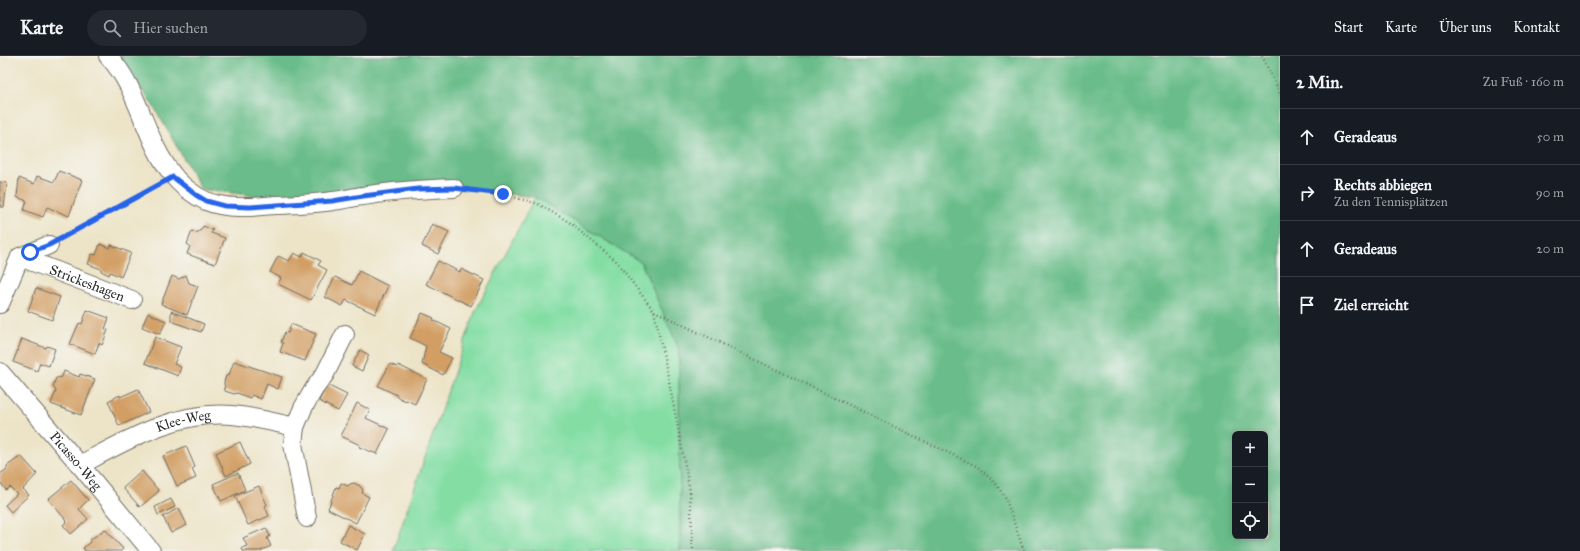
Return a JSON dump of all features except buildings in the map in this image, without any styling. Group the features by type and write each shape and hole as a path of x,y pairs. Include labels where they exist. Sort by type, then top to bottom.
{"street":[{"path":"108,56 122,75 135,99 158,154 173,177 206,201 225,206 250,207 332,201 418,189 454,188"},
{"name":"Strickeshagen","path":"20,257 49,245"},
{"path":"0,304 20,257"},
{"name":"Strickeshagen","path":"20,257 132,300"},
{"path":"307,518 293,444 294,427 314,389 325,374 345,334"},
{"name":"Picasso-Weg","path":"0,372 151,551"},
{"name":"Klee-Weg","path":"80,465 130,439 170,422 188,418 231,415 259,419 294,427"}],"path":[{"path":"1262,56 1280,93"},
{"path":"49,245 173,177"},
{"path":"454,188 503,194 538,204 569,222 616,261 654,311 690,492 693,551"},
{"path":"654,311 978,467 996,483 1005,497 1024,551"}],"green space":[{"path":"118,56 1280,56 1280,551 680,551 679,349 641,262 535,197 454,188 263,197 201,189 154,107"},
{"path":"535,197 641,262 679,349 680,551 393,551 475,312"}],"route":[{"path":"30,252 49,245 173,177 206,201 225,206 250,207 332,201 418,189 454,188 503,194"}]}
